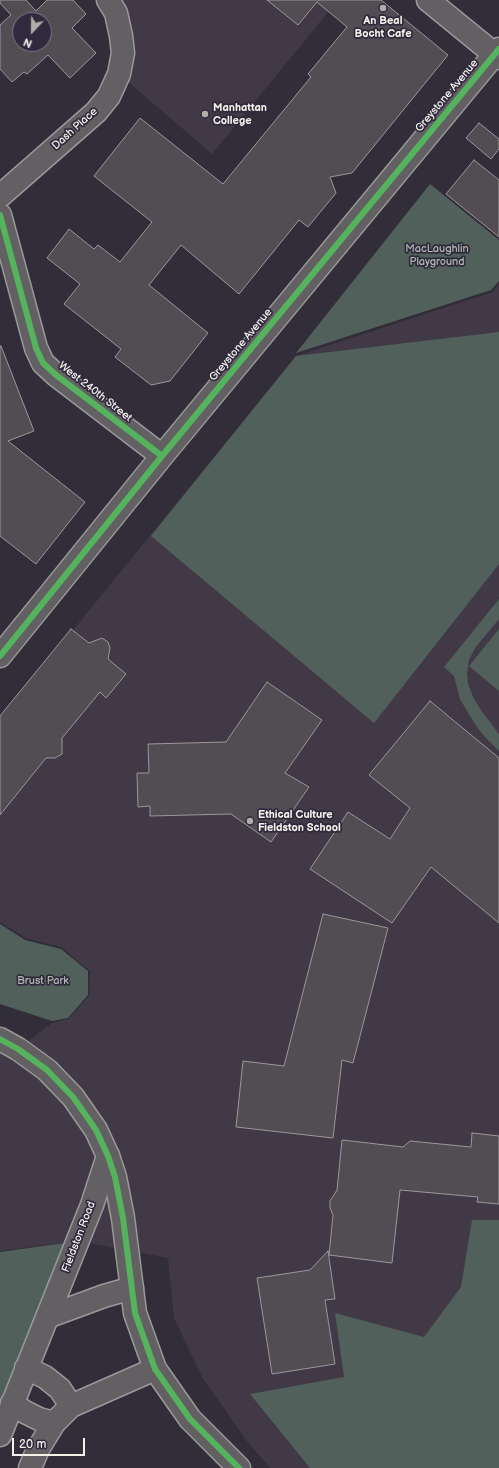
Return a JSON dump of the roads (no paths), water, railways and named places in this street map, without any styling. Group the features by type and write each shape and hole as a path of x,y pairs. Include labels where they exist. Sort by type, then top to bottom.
{"street":[{"name":"Dash Place","path":"0,196 96,112 109,96 119,74 122,53 122,36 116,14 108,0"},
{"path":"428,0 498,53"},
{"name":"Greystone Avenue","path":"0,656 162,456 498,53"},
{"name":"West 240th Street","path":"0,215 36,348 43,362 56,375 162,456"},
{"path":"0,1039 33,1058 60,1082 96,1130 108,1156 120,1198 135,1313 155,1369 190,1419 239,1468"},
{"name":"Fieldston Road","path":"0,1436 92,1205 108,1156"},
{"path":"47,1317 104,1296 132,1288"},
{"path":"26,1368 45,1377 60,1389 71,1406"},
{"path":"30,1468 38,1449 54,1423 71,1406 155,1369"},
{"path":"12,1403 39,1419 54,1423"}],"place":[{"name":"An Beal Bocht Cafe","path":"383,8"},
{"name":"Manhattan College","path":"205,114"},
{"name":"Ethical Culture Fieldston School","path":"250,821"}],"park label":[{"name":"MacLaughlin Playground","path":"437,255"},
{"name":"Brust Park","path":"43,981"}]}
